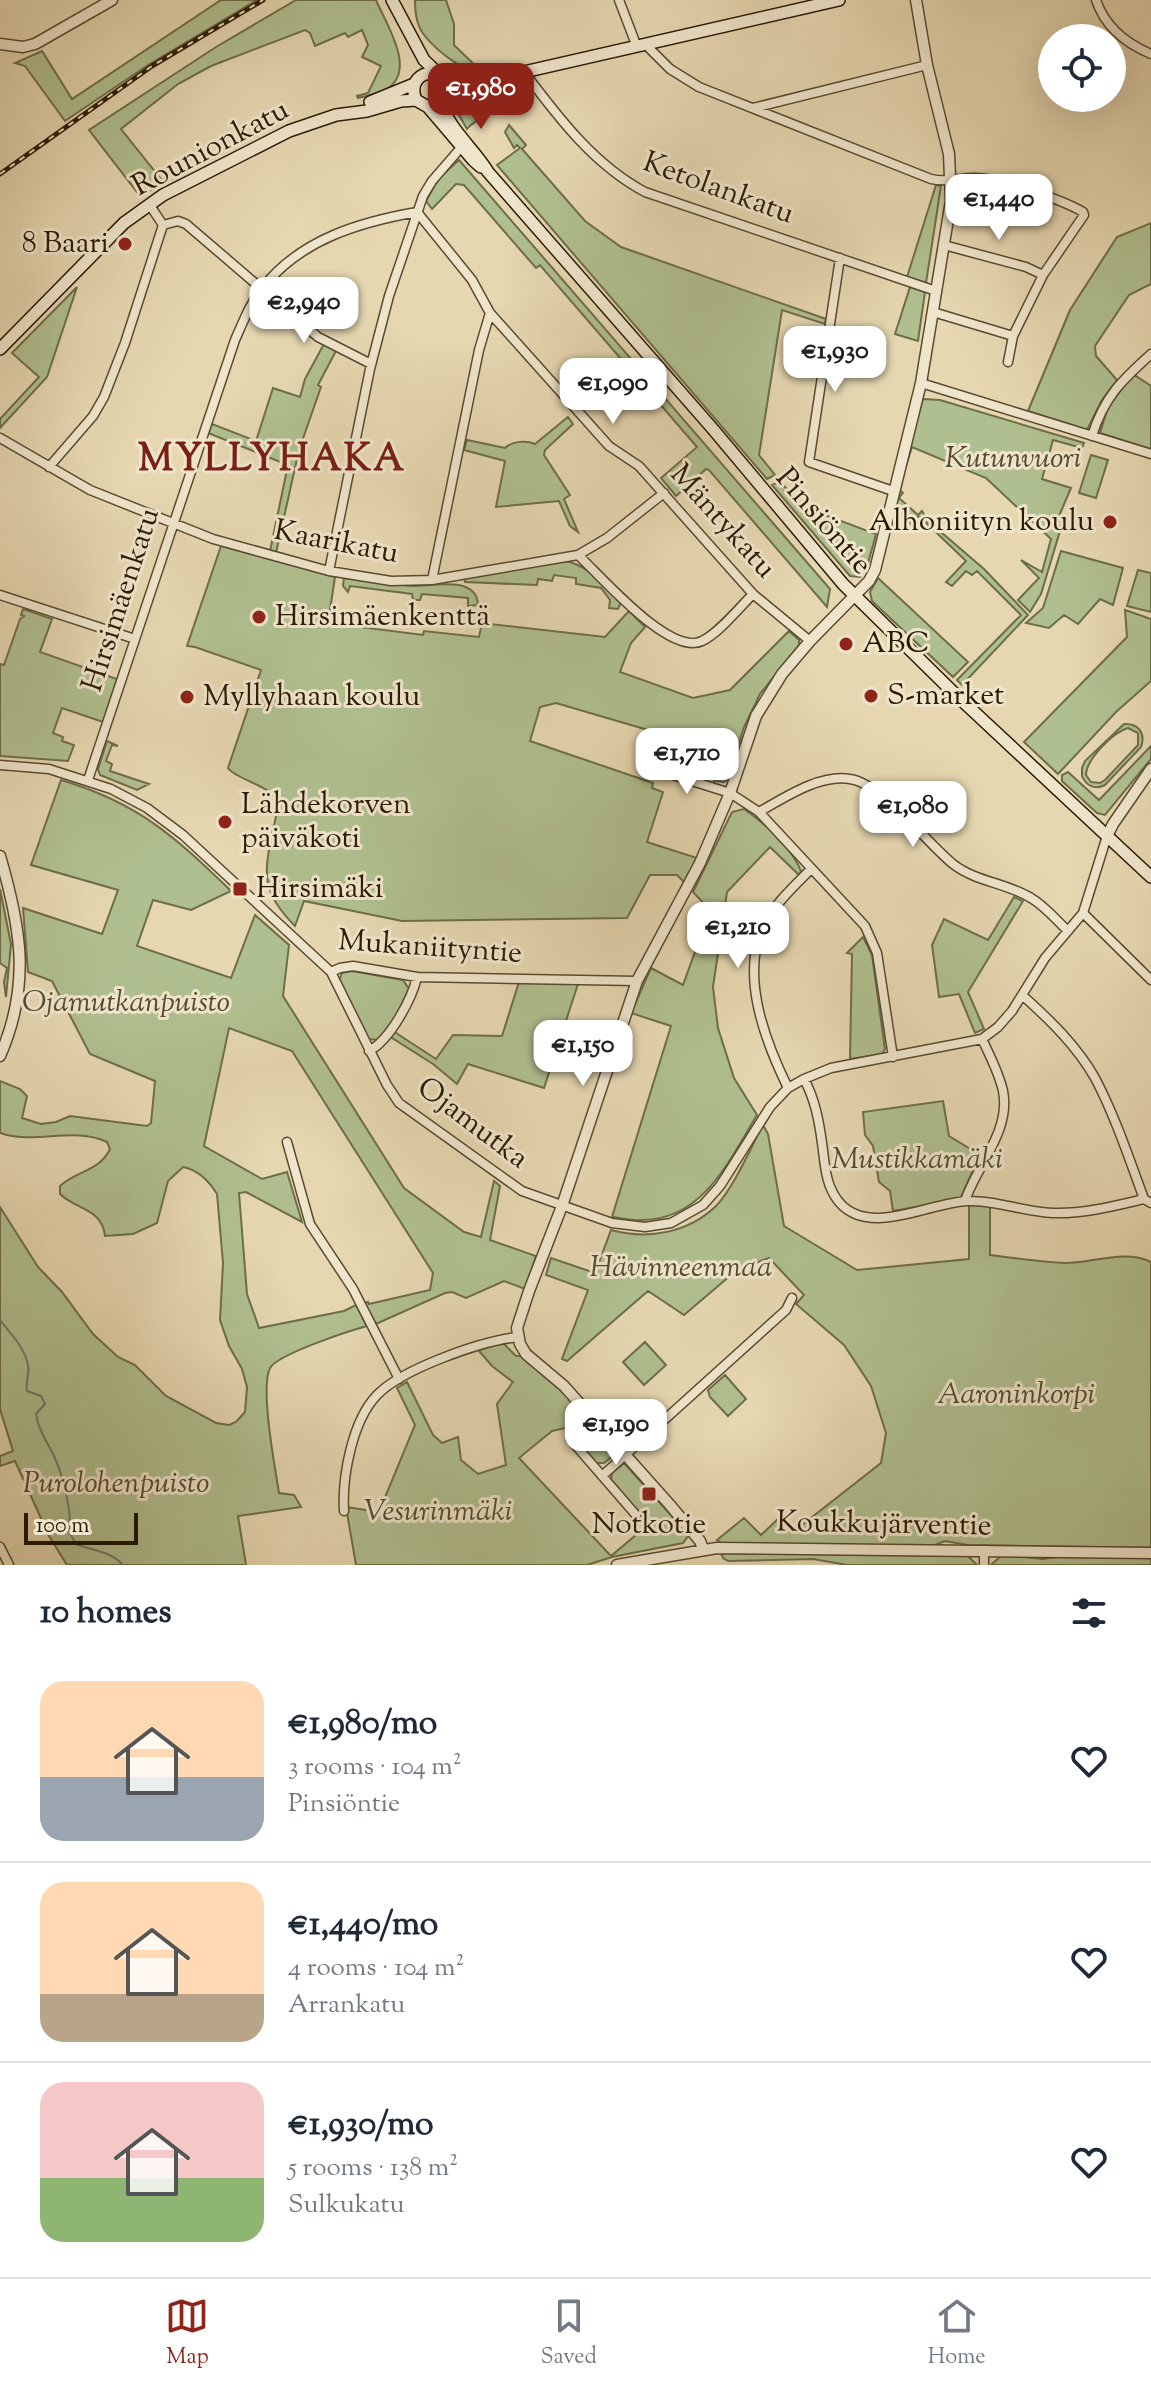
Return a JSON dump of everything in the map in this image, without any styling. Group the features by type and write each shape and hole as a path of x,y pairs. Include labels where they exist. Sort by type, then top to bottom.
{"main road":[{"path":"386,0 416,64 416,100 428,107 476,83 839,0"},
{"path":"392,0 414,45 442,77 445,100"},
{"path":"416,81 427,73 476,83"},
{"name":"Rounionkatu","path":"353,112 416,81"},
{"name":"Rounionkatu","path":"0,349 124,223 163,195 260,144 323,119 416,100"},
{"name":"Pinsiöntie","path":"445,100 446,116 464,144"},
{"name":"Pinsiöntie","path":"428,107 464,144 854,595 1151,877"}],"street":[{"path":"0,44 30,46 47,40 112,0"},
{"path":"619,0 642,46 684,79 931,179 951,181 979,178 1083,212 1084,215 1043,275 1013,336 1008,362"},
{"path":"703,1549 700,1541 564,1386 526,1354 518,1337 520,1318 562,1206 637,981 700,863 730,793 756,716 774,685 810,641 869,581 875,570 921,383 944,245 951,181 947,144 927,65 916,0"},
{"path":"1096,0 1113,30 1124,40 1151,54"},
{"path":"752,108 927,65"},
{"name":"Ketolankatu","path":"524,72 592,154 625,181 645,192 936,291"},
{"path":"329,571 371,364 389,296 417,212 432,181 464,144"},
{"path":"149,204 163,225"},
{"name":"Hirsimäenkatu","path":"88,780 235,340 263,287 282,268 322,240 362,223 417,212"},
{"name":"Mäntykatu","path":"417,212 472,280 490,313 609,446 639,466 753,594 810,641"},
{"path":"163,225 178,221 186,224 318,337 371,364"},
{"path":"49,467 93,416 104,397 163,225"},
{"path":"944,245 1026,267 1043,275"},
{"path":"840,258 809,462 893,491"},
{"path":"933,312 1013,336"},
{"path":"432,580 479,350 490,313"},
{"path":"1092,436 1106,401 1118,384 1151,354"},
{"path":"921,383 1151,454"},
{"name":"Kaarikatu","path":"0,438 90,490 173,523 236,546 329,571 391,581 432,580 578,555 626,525 664,493"},
{"path":"578,555 654,629 692,643 705,640 753,594"},
{"path":"0,595 135,639"},
{"name":"Mukaniityntie","path":"0,765 49,769 88,780 136,801 183,835 331,972 353,966 417,977 637,981"},
{"path":"654,769 730,793 759,812 865,926 877,954 893,1057"},
{"path":"810,870 778,903 764,924 754,971 766,1035 788,1088 831,1068 982,1039 998,1027 1045,958 1083,913 1107,836 1151,769"},
{"path":"759,812 821,782 850,779 862,783 884,799 954,865 966,873 1031,898 1068,931"},
{"path":"0,856 21,946 21,971 13,1019 0,1056"},
{"path":"1083,913 1151,980"},
{"name":"Ojamutka","path":"331,972 369,1051 399,1103 514,1186 562,1206 629,1226 659,1225 684,1217 712,1196 770,1107 788,1088"},
{"path":"369,1051 381,1043 406,1005 417,977"},
{"path":"804,1079 814,1100 830,1187 845,1209 859,1216 871,1218 923,1212 965,1201 1052,1213 1092,1211 1147,1201 1094,1078 1069,1042 1022,995"},
{"path":"965,1201 975,1175 999,1134 1005,1113 1003,1091 982,1039"},
{"path":"287,1142 310,1224 353,1289 399,1379"},
{"path":"602,1476 786,1310 792,1298"},
{"path":"344,1511 345,1477 356,1437 374,1399 399,1379 482,1343 518,1337"},
{"path":"571,1440 636,1515"},
{"path":"0,1547 5,1563"},
{"name":"Koukkujärventie","path":"617,1565 703,1549 1151,1553"},
{"path":"984,1550 984,1565"}],"green space":[{"path":"221,0 257,0 148,65 65,121 25,66 15,63 42,51 72,99"},
{"path":"296,0 376,0 400,61 394,83 380,92 358,98 368,93 381,66 362,57 368,45 362,30 348,37 345,33 315,46 310,33 305,30 211,66 178,84 121,129 164,183 140,196 89,130 216,47"},
{"path":"415,0 446,0 454,24 454,45 481,71 455,63 429,41 418,23"},
{"path":"498,90 501,95 496,108 467,129 459,115 464,104 474,97"},
{"path":"509,125 526,145 522,149 585,221 621,247 826,319 825,324 782,310 759,455 775,475 767,479 497,165 520,148 517,145 514,148 505,132"},
{"path":"459,160 830,589 827,607 709,470 706,469 676,496 661,478 697,447 540,265 536,268 464,185 456,184 432,209 426,201 439,178"},
{"path":"936,185 941,186 926,283 907,277"},
{"path":"1151,223 1151,284 1129,295 1095,346 1096,356 1117,380 1102,400 1087,430 1028,411 1070,310 1117,237"},
{"path":"77,287 47,377 0,428 0,419 39,377 12,353"},
{"path":"910,287 925,292 918,341 895,334"},
{"path":"324,344 336,351 318,385 321,387 299,450 276,553 270,551 288,465 208,433 212,424 256,441 273,388 300,397 305,379"},
{"path":"1133,374 1151,386 1151,449 1100,433 1108,407"},
{"name":"Kutunvuori","path":"923,399 940,400 1084,443 1082,448 1053,440 1042,479 1071,488 1059,516 1063,521 1041,594 1030,612 1018,600 1039,578 1021,560 1042,572 1051,539 986,478 912,447 902,471"},
{"path":"568,417 573,424 545,450 544,455 570,495 564,499 578,532 570,526 559,501 496,507 505,461 464,450 467,440 505,448 520,442 535,444"},
{"path":"1091,455 1108,460 1096,498 1079,493"},
{"path":"780,481 801,506 876,534 867,567 860,577 850,576 772,485"},
{"path":"897,488 903,493 899,498 918,515 922,511 927,520 984,569 1028,615 962,685 957,680 1021,615 977,571 972,575 966,571 952,586 946,582 966,561 919,516 911,524 898,512 893,517"},
{"path":"221,546 335,577 328,623 423,635 424,631 479,637 482,623 605,637 629,611 645,627 631,643 620,672 693,698 730,690 789,631 799,640 799,645 760,694 724,782 714,781 723,752 556,703 540,707 530,741 653,783 652,788 663,792 647,842 697,858 684,882 677,875 650,875 627,918 402,921 304,901 295,926 284,915 268,884 267,862 277,810 275,796 228,768 261,670 187,646"},
{"path":"1061,551 1123,568 1113,605 1100,599 1078,624 1064,615 1049,628 1026,623 1043,608"},
{"path":"564,561 581,566 595,577 621,602 618,609 609,608 610,600 601,588 576,584 576,578 554,575 552,581 538,579 537,585 465,582 464,578"},
{"path":"1138,570 1151,573 1151,612 1127,606"},
{"path":"344,578 414,586 462,586 476,596 478,605 468,606 468,598 422,594 420,600 413,600 412,594 350,586 348,592 343,586"},
{"path":"878,578 968,662 953,677 872,601 870,592"},
{"path":"23,609 52,619 40,652 117,679 103,722 62,708 53,733 63,737 62,741 74,745 68,761 0,756 0,664 4,665 20,619 24,616 21,615"},
{"path":"1125,610 1151,619 1151,681 1116,712 1058,774 1024,742 1127,637"},
{"path":"1124,724 1137,727 1142,733 1141,747 1105,785 1094,787 1086,782 1082,776 1085,761","holes":["1128,728 1138,733 1138,745 1105,780 1091,782 1086,775 1087,769 1101,747"]},
{"path":"107,741 118,746 112,745 106,761 112,764 110,771 149,784 137,790 100,775 98,769"},
{"path":"1151,746 1151,759 1105,815 1097,813 1062,781 1062,775 1068,772 1099,800"},
{"path":"61,780 113,799 154,824 231,891 191,910 153,900 137,946 231,978 255,915 289,945 283,996 404,1188 464,1232 481,1237 494,1181 500,1186 490,1240 536,1256 525,1289 504,1281 466,1298 452,1292 445,1293 376,1324 364,1303 430,1290 433,1273 292,1051 229,1028 204,1146 262,1179 287,1172 302,1222 246,1192 239,1193 247,1294 259,1328 344,1311 356,1305 367,1326 299,1350 270,1368 267,1410 279,1493 294,1495 301,1507 238,1516 246,1565 67,1565 49,1536 15,1461 0,1466 0,1456 13,1451 0,1409 0,1207 38,1267 62,1292 93,1334 118,1357 135,1365 166,1396 216,1423 229,1425 245,1412 247,1387 220,1320 223,1263 217,1194 210,1185 198,1173 183,1167 168,1181 157,1223 133,1234 105,1236 99,1220 60,1194 60,1186 100,1162 110,1149 107,1142 81,1136 27,1137 0,1133 0,1081 20,1089 27,1096 22,1118 41,1124 70,1116 147,1126 151,1123 155,1081 90,1054 52,981 28,972 23,908 102,934 118,890 31,865"},
{"path":"744,809 777,836 801,871 799,875 770,847 727,892 713,987 718,1028 734,1078 757,1115 725,1167 699,1198 664,1217 631,1220 612,1217 671,1026 631,1013 651,968 683,985 710,910 693,892 732,812"},
{"path":"0,889 11,944 6,997 4,982 7,968 0,963"},
{"path":"1014,897 1023,901 968,992 984,1029 975,1033 959,994 939,997 932,945 944,919 988,940"},
{"path":"863,937 872,955 885,1049 882,1054 850,1059 852,954 847,953"},
{"path":"352,971 403,980 409,989 395,1018 378,1040 365,1035 339,981 342,973"},
{"path":"519,982 578,984 544,1088 468,1064 457,1084 433,1064 389,1036 393,1031 436,1059 453,1035 502,1036"},
{"name":"Mustikkamäki","path":"943,1101 949,1136 980,1155 960,1199 893,1211 890,1191 879,1182 873,1146 865,1135 863,1112"},
{"name":"Aaroninkorpi","path":"763,1125 768,1134 784,1226 857,1270 969,1259 969,1205 990,1206 990,1255 1065,1263 1120,1257 1151,1262 1151,1548 968,1545 945,1541 932,1546 721,1543 717,1540 744,1518 761,1535 779,1518 793,1532 881,1463 886,1433 871,1386 844,1345 796,1304 804,1295 769,1258 737,1270 684,1315 648,1291 567,1361 562,1359 588,1290 546,1275 551,1258 595,1273 611,1230 639,1234 667,1232 693,1223 705,1215 729,1189"},
{"name":"Vesurinmäki","path":"502,1342 565,1394 615,1454 604,1463 596,1463 565,1428 552,1431 519,1458 611,1556 649,1524 611,1480 612,1473 624,1463 689,1535 683,1543 587,1565 356,1565 346,1507 379,1512 415,1425 397,1388 407,1382 433,1435 442,1443 458,1437 461,1460 478,1474 506,1465 497,1404 513,1382 479,1351 482,1347"},
{"path":"645,1342 666,1365 644,1385 623,1362"},
{"path":"725,1375 746,1399 728,1416 710,1397 708,1390"},
{"path":"721,1553 968,1556 977,1565 847,1565 813,1559 728,1561"},
{"path":"1002,1555 1043,1559 1064,1556 1151,1558 1151,1565 991,1565"}],"waterway":[{"path":"0,1320 24,1353 28,1369 27,1391 41,1396 45,1404 36,1414 63,1483 69,1532 76,1544 107,1554 123,1565"}],"railway":[{"path":"0,174 152,66 263,0"}],"place":[{"name":"8 Baari","path":"125,244"},
{"name":"Alhoniityn koulu","path":"1110,522"},
{"name":"Hirsimäenkenttä","path":"259,617"},
{"name":"ABC","path":"846,644"},
{"name":"S-market","path":"871,696"},
{"name":"Myllyhaan koulu","path":"187,697"},
{"name":"Lähdekorven päiväkoti","path":"225,822"},
{"name":"Hirsimäki","path":"240,889"},
{"name":"Notkotie","path":"649,1494"}],"district":[{"name":"MYLLYHAKA","path":"272,461"}],"park label":[{"name":"Ojamutkanpuisto","path":"126,1003"},
{"name":"Hävinneenmaa","path":"681,1268"},
{"name":"Purolohenpuisto","path":"116,1484"}]}
